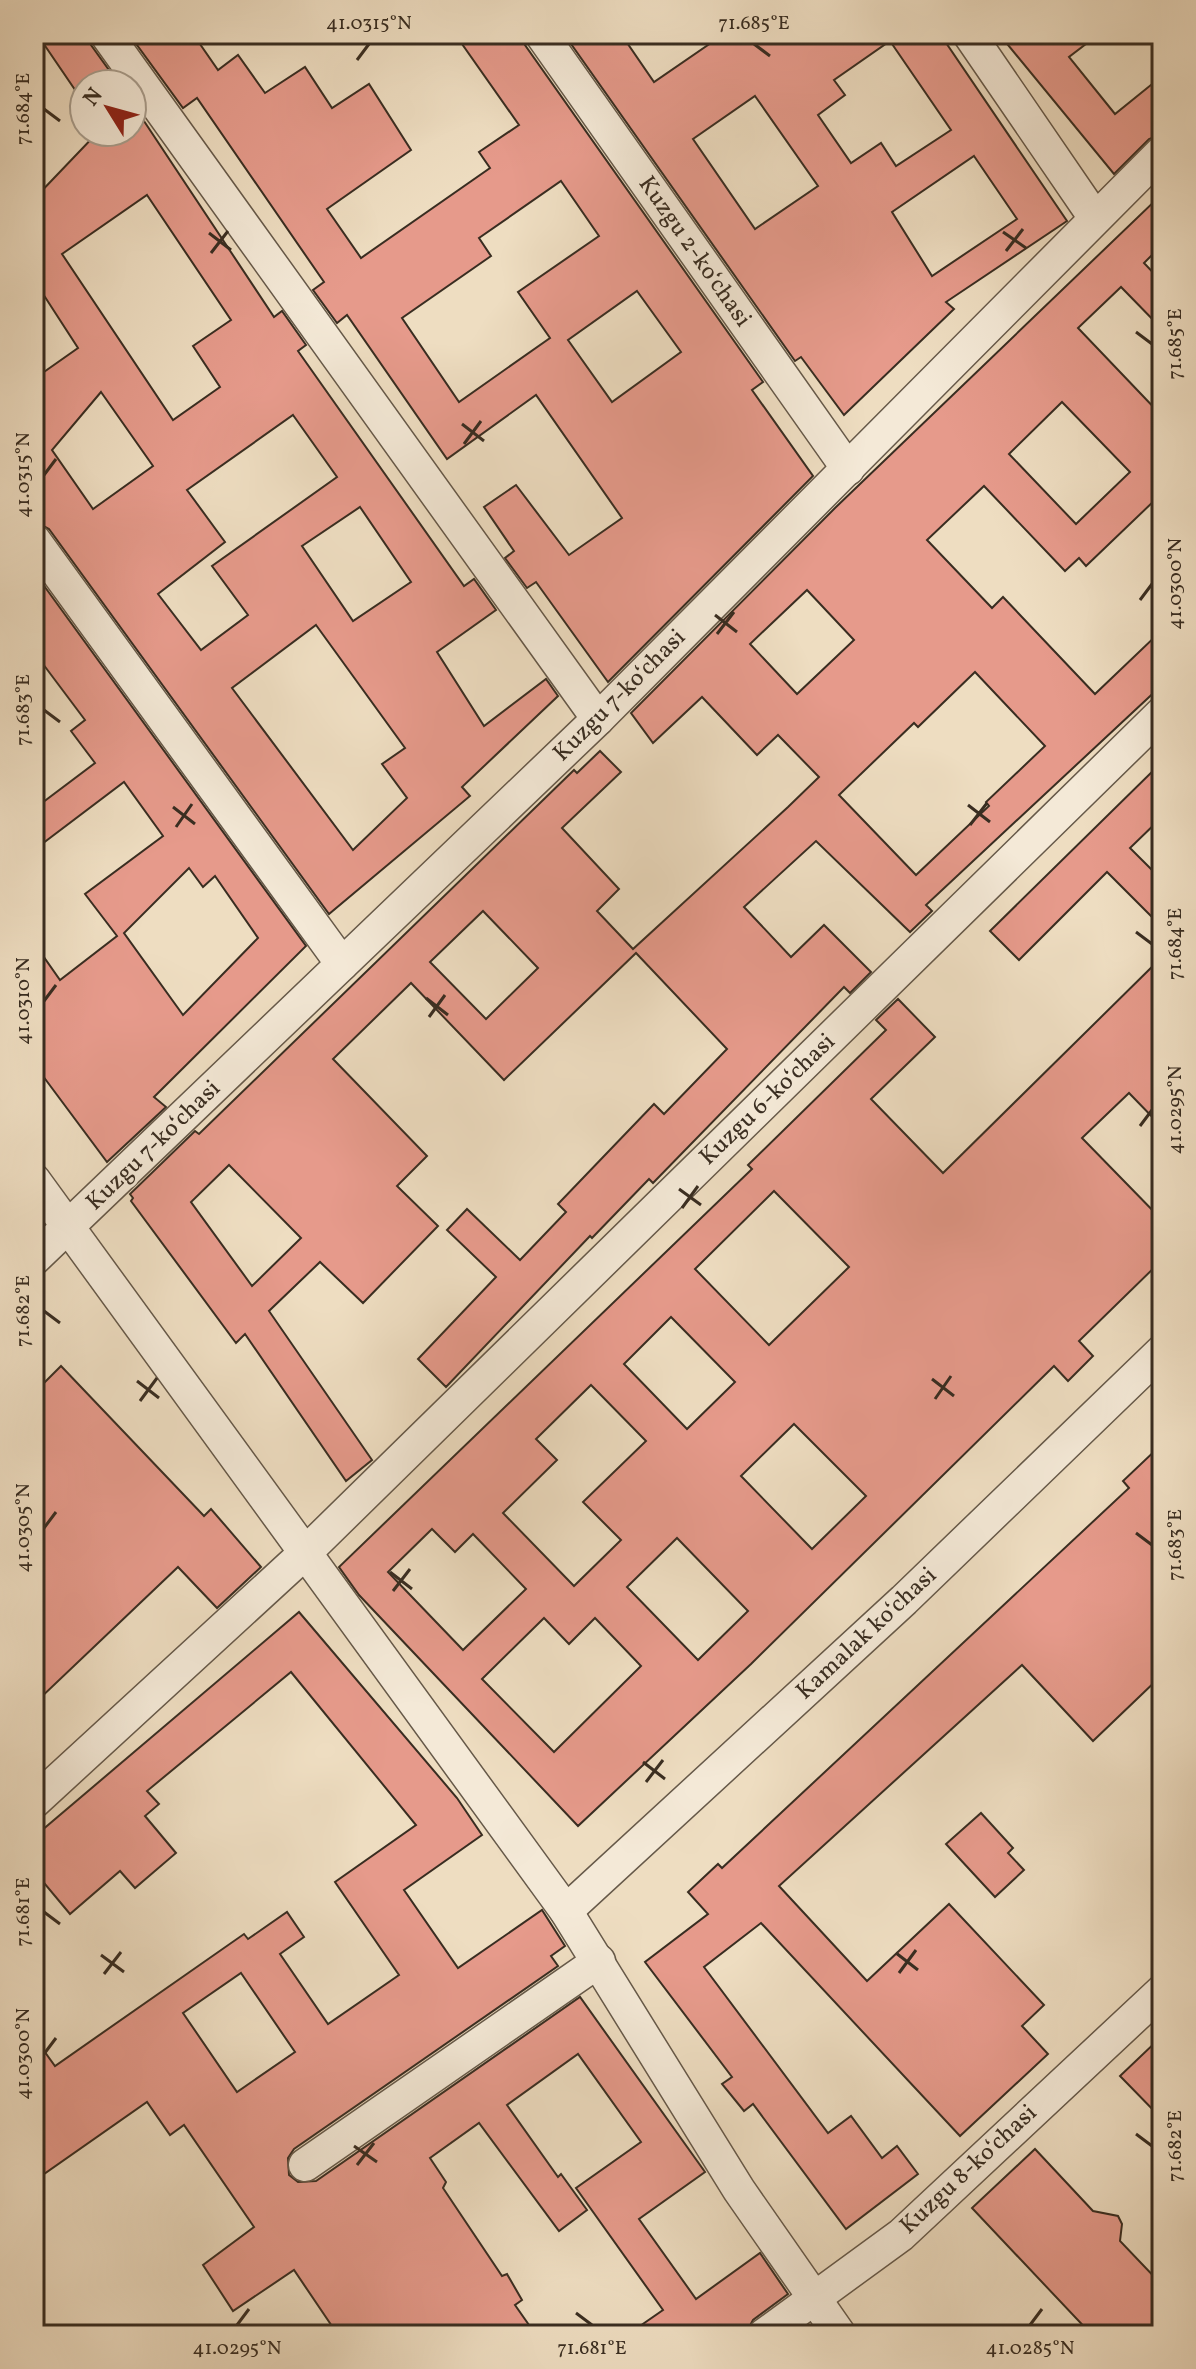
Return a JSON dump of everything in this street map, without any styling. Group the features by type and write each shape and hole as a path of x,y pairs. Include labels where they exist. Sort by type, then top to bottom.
{"street":[{"path":"106,34 598,719"},
{"name":"Kuzgu 2-koʻchasi","path":"541,34 848,469"},
{"path":"969,34 1095,218"},
{"name":"Kuzgu 7-koʻchasi","path":"34,1259 598,719 1162,152"},
{"path":"34,540 342,964"},
{"name":"Kuzgu 6-koʻchasi","path":"34,1802 305,1553 1162,713"},
{"path":"34,1180 566,1911 739,2190 840,2335"},
{"name":"Kamalak koʻchasi","path":"566,1911 904,1600 1162,1351"},
{"path":"305,2165 599,1961"},
{"name":"Kuzgu 8-koʻchasi","path":"764,2335 901,2235 1162,1991"}],"building":[{"path":"37,34 87,34 108,68 68,68 68,80"},
{"path":"129,34 193,34 218,70 238,55 265,93 305,67 332,108 369,84 411,150 327,209 361,258 490,168 479,152 519,125 455,34 522,34 525,45 763,382 752,390 813,476 608,682 536,582 527,588 505,558 514,551 484,507 516,485 569,555 622,518 536,395 447,459 347,315 337,323 313,290 324,282 197,98 183,108","holes":["561,181 599,236 518,292 550,338 459,402 402,318 491,256 479,238","637,291 681,352 612,402 568,340"]},
{"path":"564,34 621,34 654,82 724,34 940,34 1067,221 946,302 954,309 844,415 801,357 795,361","holes":["890,41 951,130 896,166 881,143 851,163 818,115 845,95 834,80","755,96 818,186 755,229 693,139","974,156 1017,219 932,276 892,212"]},
{"path":"999,34 1099,34 1069,57 1115,114 1162,76 1162,134 1149,139 1114,174"},
{"path":"148,127 274,317 282,311 306,345 298,351 464,586 474,579 496,610 437,652 484,726 546,679 558,696 462,787 470,796 329,914 49,529 34,521 34,379 78,348 34,280 34,199 83,148 148,148","holes":["147,195 231,320 193,346 220,387 173,420 62,254","101,392 153,466 93,509 52,450","293,415 337,477 212,566 248,615 201,650 158,594 225,542 187,490","360,507 411,582 353,621 302,546","316,625 405,748 382,764 407,798 353,850 232,688"]},
{"path":"1162,194 1162,245 1144,263 1162,282 1162,329 1121,287 1078,328 1162,416 1162,506 1156,499 1086,566 1079,558 1065,571 984,486 927,540 992,608 1003,597 1095,694 1162,630 1162,685 926,905 932,911 910,932 816,841 744,907 791,957 824,925 871,972 850,993 844,987 653,1183 649,1179 592,1238 590,1236 446,1387 418,1359 496,1277 447,1230 467,1209 520,1260 566,1212 558,1204 654,1104 664,1114 727,1049 636,953 504,1080 411,983 333,1059 427,1156 397,1186 438,1226 363,1303 320,1262 269,1311 372,1460 346,1481 245,1334 236,1343 131,1201 133,1198 130,1194 195,1131 199,1134 574,770 577,773 600,751 621,772 562,828 619,889 597,911 633,949 819,777 778,735 757,755 702,697 653,743 631,713 835,508","holes":["1062,402 1130,472 1076,524 1009,454","807,590 854,640 797,694 750,644","975,672 1045,746 986,802 989,806 916,875 839,795 914,723 918,727","483,911 538,968 486,1019 430,962","229,1165 301,1238 252,1286 191,1202"]},
{"path":"34,572 306,946 154,1097 166,1107 107,1162 34,1064 34,943 60,980 117,936 85,894 163,836 124,782 34,850 34,809 95,763 71,731 85,720 34,652","holes":["189,868 203,887 215,876 258,938 183,1015 124,933"]},
{"path":"1162,762 1162,817 1130,848 1162,880 1162,927 1107,872 1019,960 990,931"},
{"path":"1162,957 1162,1127 1129,1093 1082,1138 1162,1220 1162,1260 1079,1341 1093,1356 1068,1381 1054,1366 751,1664 578,1826 359,1595 339,1567 752,1169 748,1165 886,1030 876,1020 898,999 935,1037 871,1099 943,1173","holes":["774,1191 849,1267 769,1345 695,1269","671,1317 735,1382 687,1429 624,1364","591,1385 646,1441 583,1502 621,1540 574,1586 503,1513 557,1460 536,1439","794,1424 866,1496 812,1549 741,1476","432,1529 455,1552 473,1534 526,1589 463,1650 388,1572","677,1538 748,1611 698,1660 627,1587","544,1618 569,1644 595,1618 641,1666 554,1752 482,1679"]},
{"path":"61,1366 204,1516 211,1509 261,1567 217,1608 178,1567 34,1704 34,1393"},
{"path":"1162,1444 1162,1675 1093,1741 1022,1665 779,1886 867,1981 949,1904 1044,2005 1022,2026 1048,2054 960,2136 761,1923 704,1967 828,2133 851,2116 882,2158 897,2146 918,2174 846,2229 753,2104 744,2111 722,2084 732,2077 645,1962 708,1914 688,1892 718,1864 722,1868 1129,1488 1123,1481"},
{"path":"299,1612 457,1798 482,1835 404,1890 458,1968 542,1910 565,1946 551,1956 558,1966 294,2149 288,2158 289,2175 298,2182 316,2181 580,1997 705,2172 639,2219 696,2299 760,2253 788,2294 753,2320 745,2335 627,2335 663,2310 576,2188 641,2142 578,2054 507,2105 558,2177 561,2174 587,2210 559,2231 479,2123 430,2158 446,2182 443,2188 502,2276 507,2274 522,2300 515,2305 536,2335 338,2335 294,2270 233,2311 203,2265 254,2227 184,2125 170,2135 147,2102 34,2181 34,2037 55,2066 244,1934 248,1939 287,1912 304,1937 280,1954 328,2024 399,1975 335,1882 416,1825 291,1672 147,1791 159,1804 145,1816 176,1853 135,1888 120,1871 70,1914 34,1871 34,1837","holes":["241,1973 295,2052 237,2092 183,2013"]},
{"path":"981,1813 1013,1848 1008,1853 1024,1870 995,1897 946,1844"},
{"path":"1162,2036 1162,2119 1120,2076"},
{"path":"1035,2149 1093,2211 1118,2216 1122,2224 1120,2241 1162,2285 1162,2335 1092,2335 972,2208"}]}
